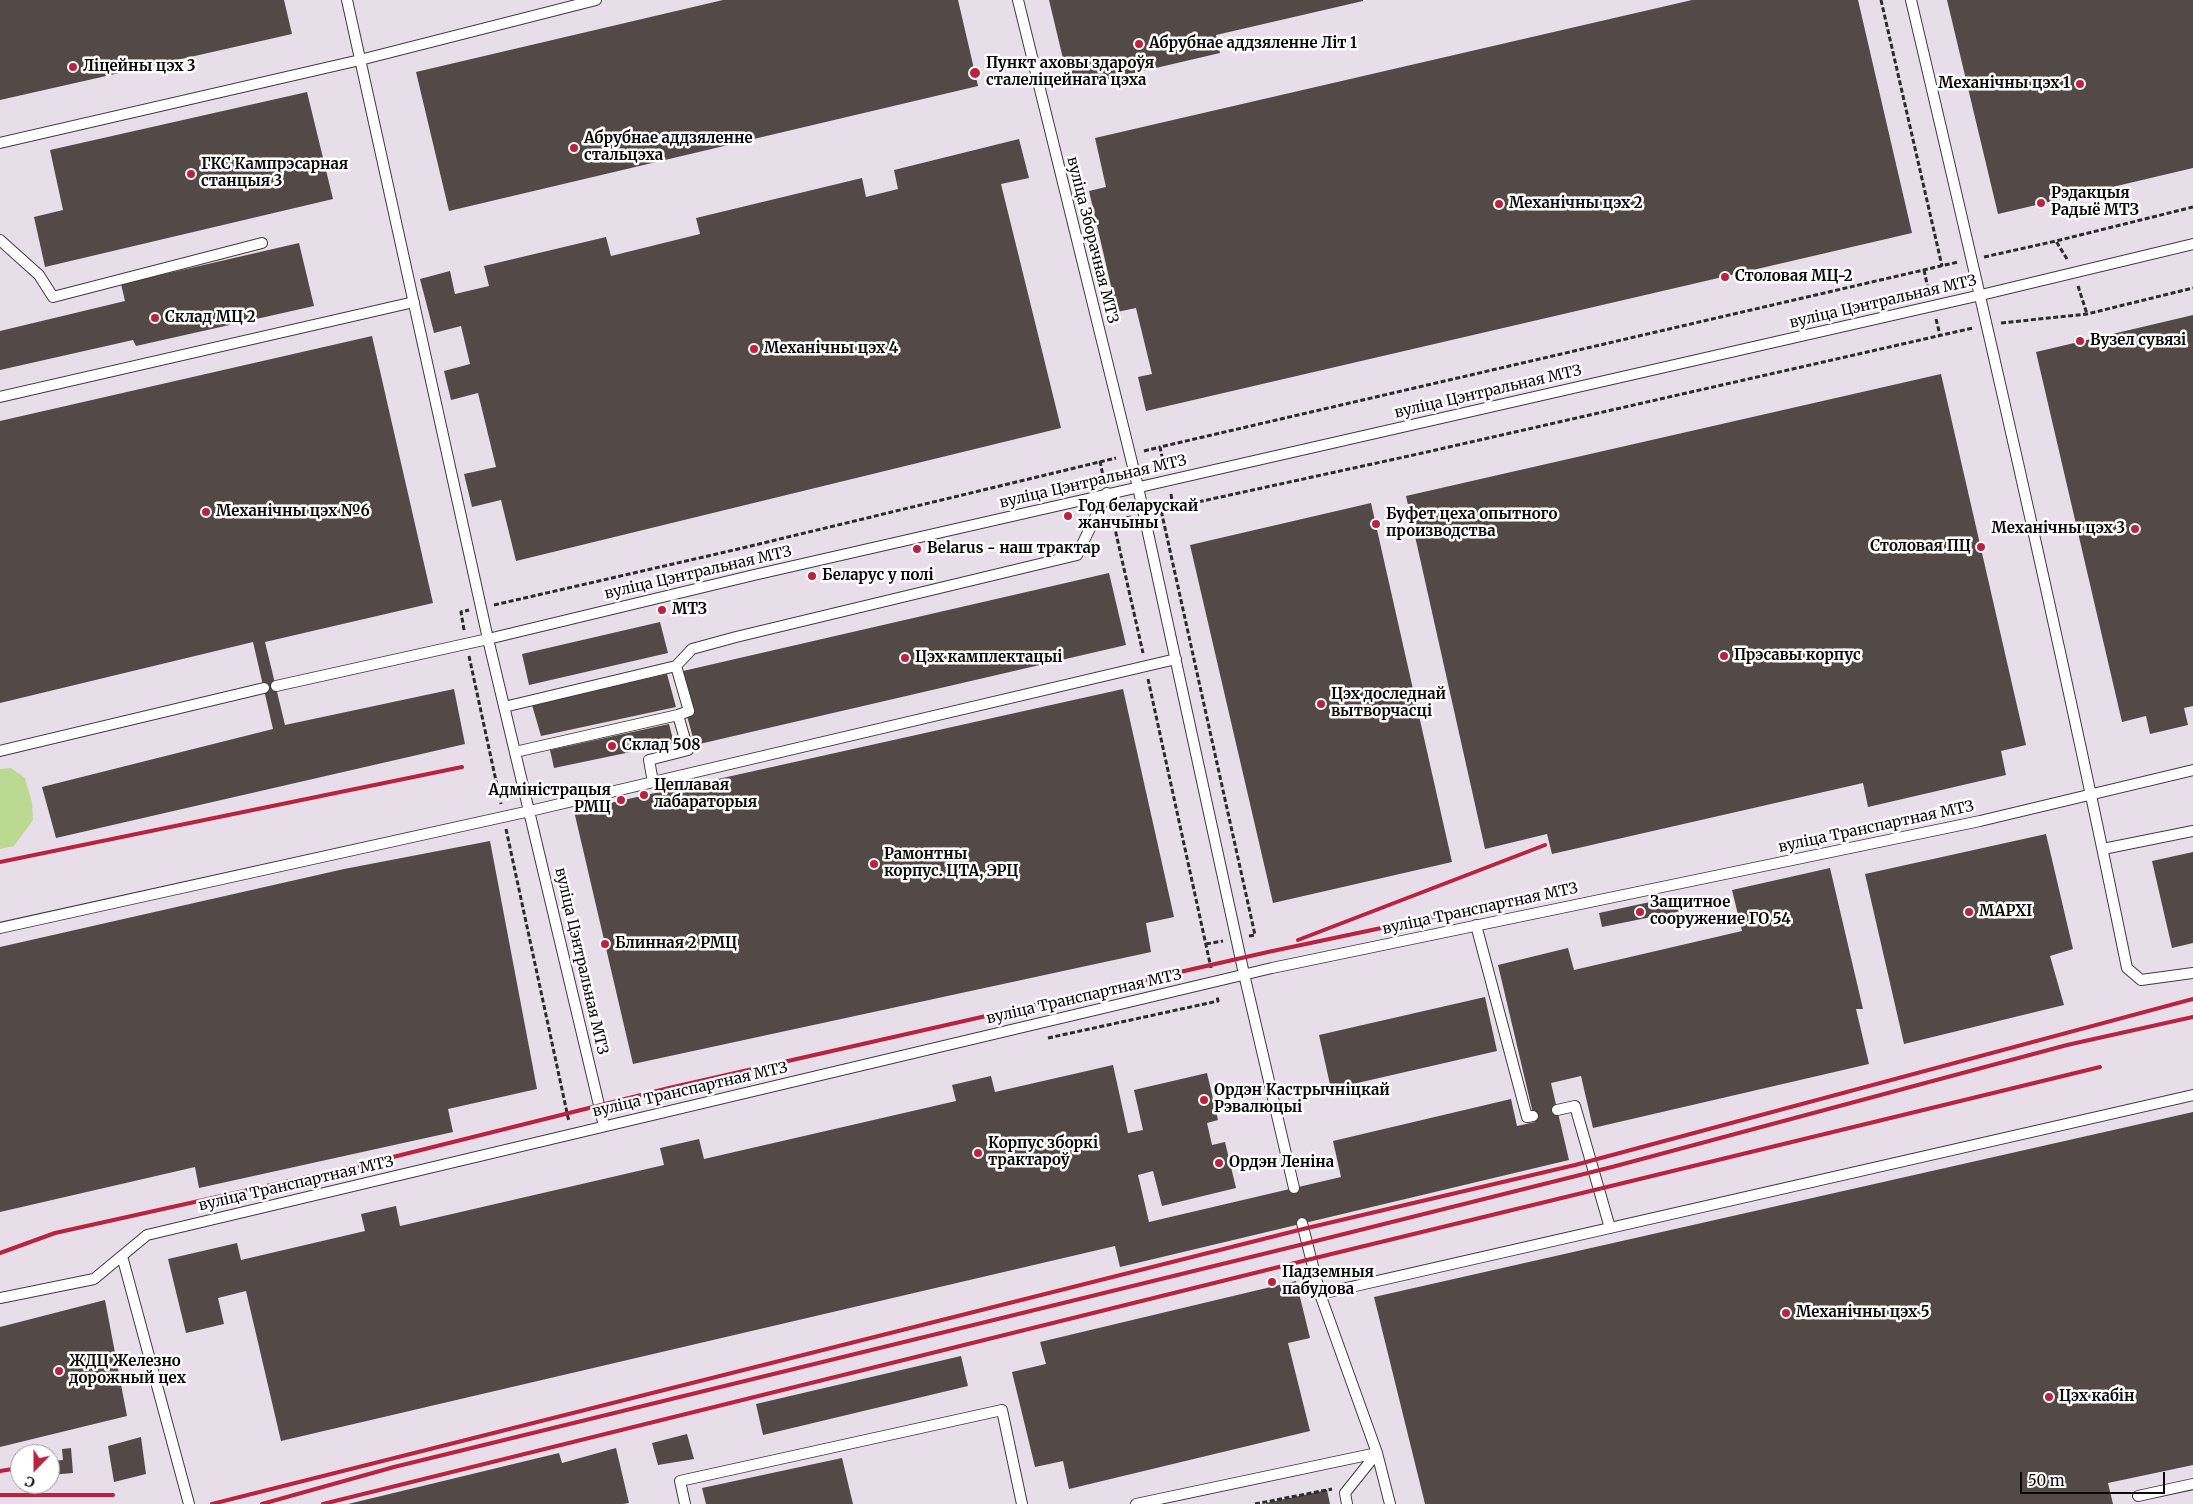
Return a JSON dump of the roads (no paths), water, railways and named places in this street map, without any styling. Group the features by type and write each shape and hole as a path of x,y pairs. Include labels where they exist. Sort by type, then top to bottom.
{"lane":[{"path":"276,686 488,639 347,0"},
{"path":"0,143 360,60 596,0"},
{"name":"вуліца Зборачная МТЗ","path":"1018,0 1138,487 1244,974 1294,1188"},
{"path":"1911,0 1981,296 2092,795 2127,968 2141,980 2193,973"},
{"path":"0,240 39,275 53,296 262,243"},
{"name":"вуліца Цэнтральная МТЗ","path":"604,1126 488,639 754,574 1981,296 2193,244"},
{"path":"0,397 414,302"},
{"path":"504,707 676,666 692,649 736,637 1077,555 1107,494"},
{"path":"0,928 530,811 1176,658"},
{"path":"516,752 689,711 676,666"},
{"path":"0,750 264,688"},
{"path":"654,782 649,760 688,750 678,715"},
{"name":"вуліца Транспартная МТЗ","path":"0,1298 94,1279 147,1235 1244,974 1980,821 2193,770"},
{"path":"2103,849 2193,830"},
{"path":"1476,926 1527,1117 1534,1116"},
{"path":"1320,1294 2193,1095"},
{"path":"1557,1110 1574,1106 1610,1228"},
{"path":"1302,1223 1320,1294 1377,1454 1390,1504"},
{"path":"122,1256 189,1504"},
{"path":"685,1504 680,1482 1002,1410 1022,1504"},
{"path":"1347,1504 1345,1493 1377,1454"},
{"path":"1136,1504 1377,1454"},
{"path":"2138,1496 2193,1484"}],"railway":[{"path":"0,862 462,767"},
{"path":"1298,940 1545,845"},
{"path":"0,1253 55,1233 361,1165 669,1088 1268,952 1509,901"},
{"path":"212,1504 1303,1229 1575,1165 2193,999"},
{"path":"262,1504 394,1467 1612,1167 2067,1045 2193,1017"},
{"path":"323,1504 1311,1259 2100,1067"},
{"path":"0,1471 10,1469"},
{"path":"0,1495 113,1495"}],"place":[{"name":"Абрубнае аддзяленне Літ 1","path":"1139,44"},
{"name":"Ліцейны цэх 3","path":"73,67"},
{"name":"Пункт аховы здароўя сталеліцейнага цэха","path":"975,73"},
{"name":"Механічны цэх 1","path":"2080,84"},
{"name":"Абрубнае аддзяленне стальцэха","path":"574,148"},
{"name":"ГКС Кампрэсарная станцыя 3","path":"191,174"},
{"name":"Рэдакцыя Радыё МТЗ","path":"2041,203"},
{"name":"Механічны цэх 2","path":"1499,204"},
{"name":"Столовая МЦ-2","path":"1725,277"},
{"name":"Склад МЦ 2","path":"155,318"},
{"name":"Вузел сувязі","path":"2080,341"},
{"name":"Механічны цэх 4","path":"754,349"},
{"name":"Механічны цэх №6","path":"206,512"},
{"name":"Год беларускай жанчыны","path":"1068,516"},
{"name":"Буфет цеха опытного производства","path":"1376,524"},
{"name":"Механічны цэх 3","path":"2135,529"},
{"name":"Столовая ПЦ","path":"1981,547"},
{"name":"Belarus - наш трактар","path":"917,549"},
{"name":"Беларус у полі","path":"812,576"},
{"name":"МТЗ","path":"662,610"},
{"name":"Прэсавы корпус","path":"1724,656"},
{"name":"Цэх камплектацыі","path":"905,658"},
{"name":"Цэх доследнай вытворчасці","path":"1321,704"},
{"name":"Склад 508","path":"612,746"},
{"name":"Цеплавая лабараторыя","path":"644,795"},
{"name":"Адміністрацыя РМЦ","path":"621,800"},
{"name":"Рамонтны корпус. ЦТА, ЭРЦ","path":"874,864"},
{"name":"Защитное сооружение ГО 54","path":"1640,912"},
{"name":"МАРХІ","path":"1969,912"},
{"name":"Блинная 2 РМЦ","path":"605,944"},
{"name":"Ордэн Кастрычніцкай Рэвалюцыі","path":"1204,1100"},
{"name":"Корпус зборкі трактароў","path":"978,1153"},
{"name":"Ордэн Леніна","path":"1219,1163"},
{"name":"Падземныя пабудова","path":"1272,1282"},
{"name":"Механічны цэх 5","path":"1786,1313"},
{"name":"ЖДЦ Железно дорожный цех","path":"59,1371"},
{"name":"Цэх кабін","path":"2049,1397"}]}
